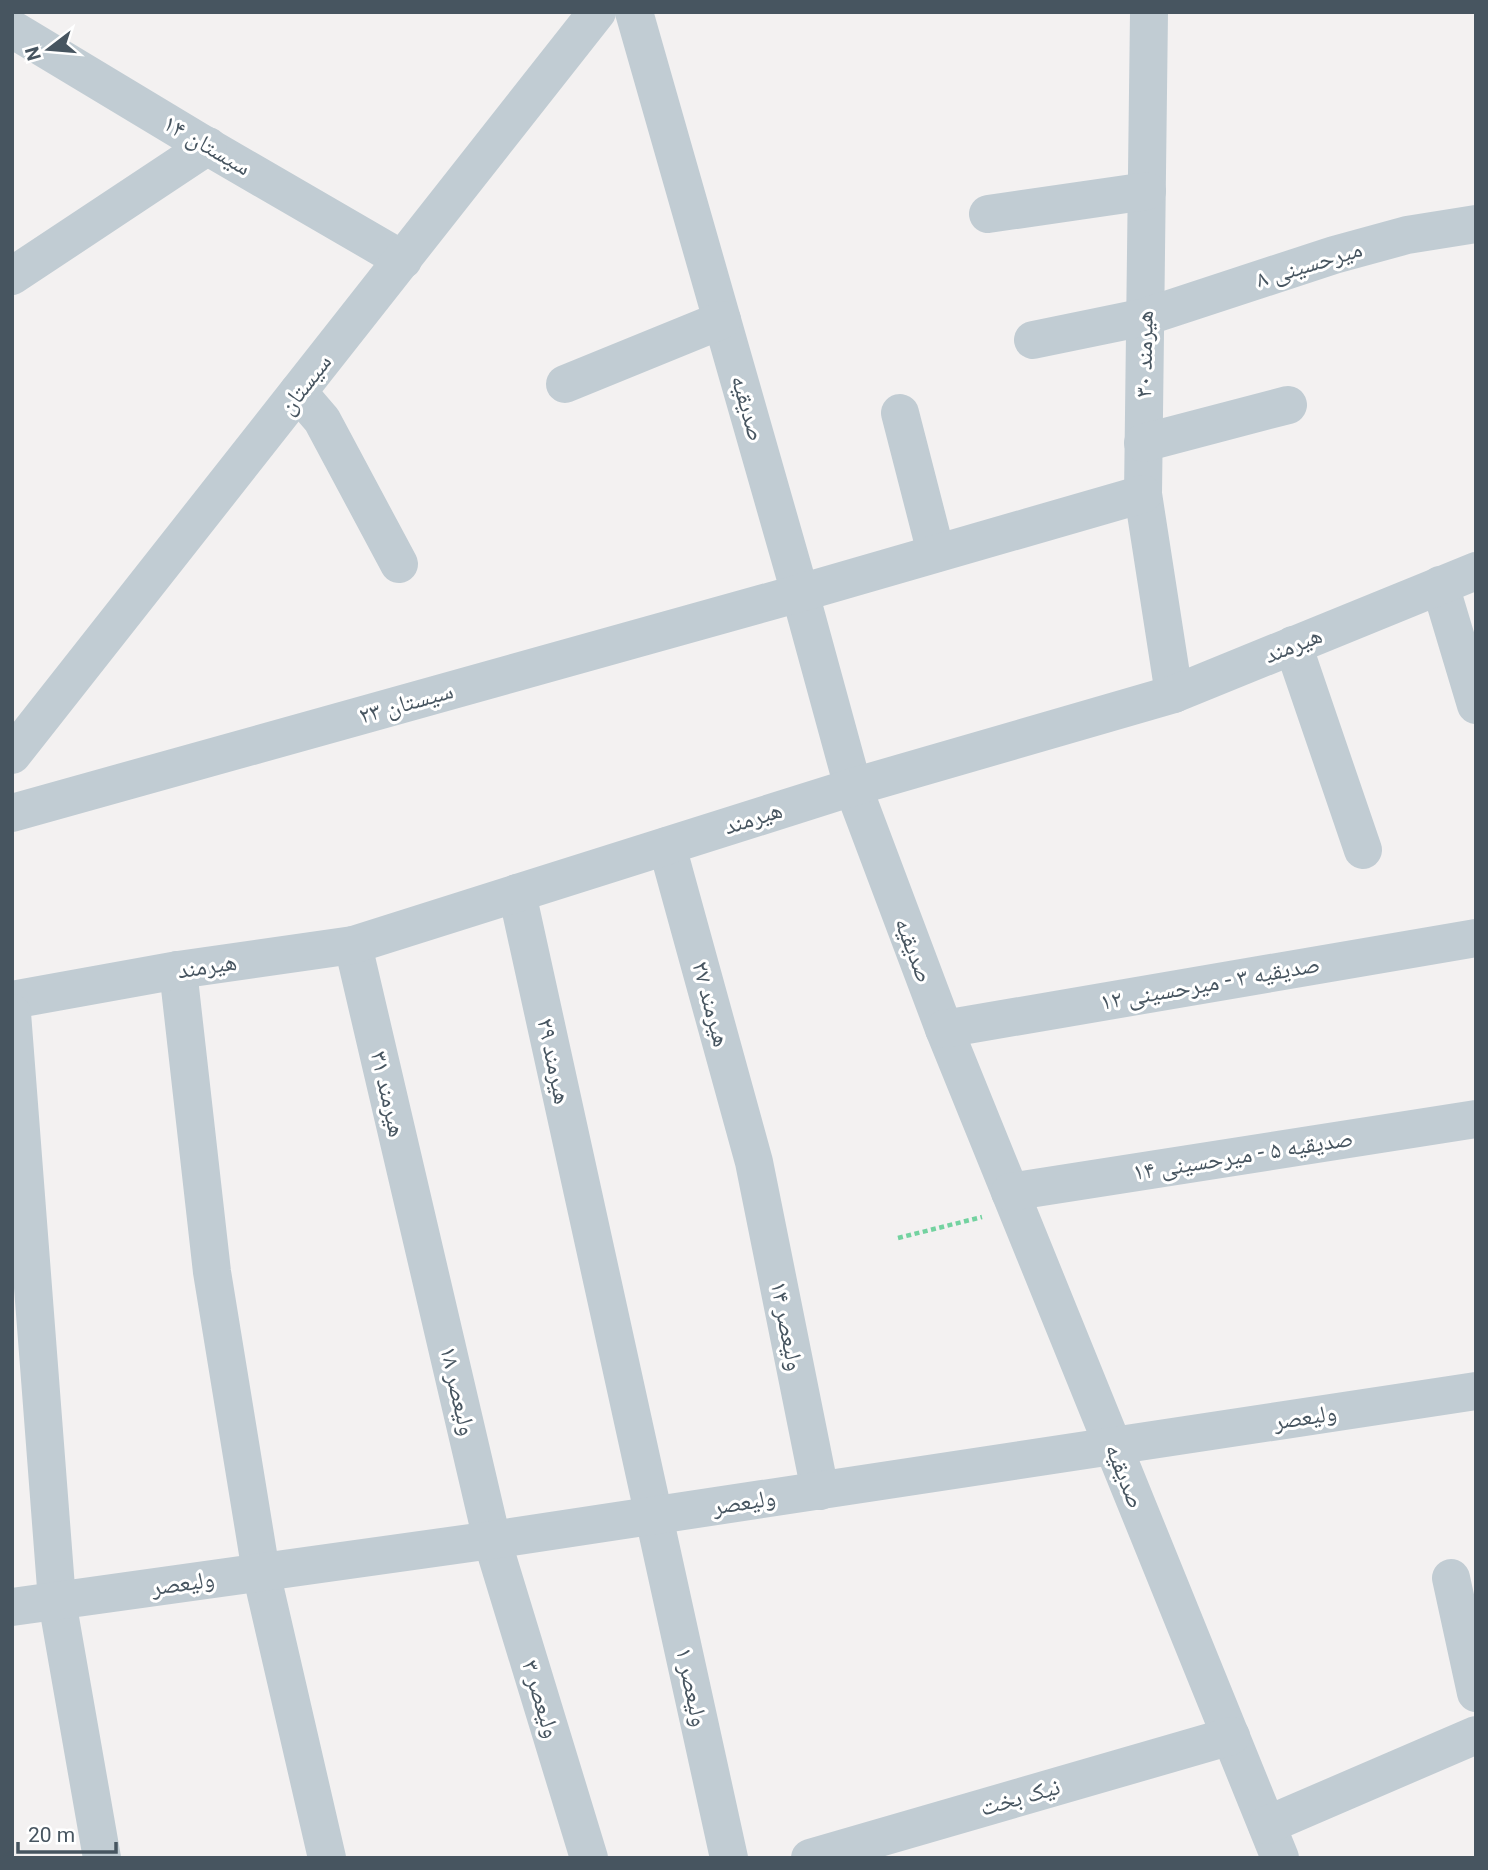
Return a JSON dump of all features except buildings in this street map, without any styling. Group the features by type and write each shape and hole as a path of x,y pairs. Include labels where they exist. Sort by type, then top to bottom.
{"street":[{"name":"سیستان","path":"12,755 597,12"},
{"name":"صدیقیه","path":"634,12 853,787 944,1029 1273,1841"},
{"name":"هیرمند ۳۰","path":"1149,12 1143,494 1174,694"},
{"name":"سیستان ۱۴","path":"12,29 403,260"},
{"path":"12,276 208,146"},
{"path":"988,214 1147,191"},
{"name":"میرحسینی ۸","path":"1033,340 1145,317 1335,255 1407,235 1476,224"},
{"path":"565,384 722,320"},
{"path":"298,392 323,420 399,564"},
{"path":"1143,443 1288,405"},
{"path":"900,413 936,553"},
{"name":"سیستان ۲۳","path":"12,813 800,593 1143,494"},
{"name":"هیرمند","path":"12,1000 178,971 353,945 853,787 1174,694 1476,571"},
{"path":"1440,585 1476,705"},
{"path":"1293,645 1363,850"},
{"name":"هیرمند ۲۷","path":"667,846 754,1162"},
{"name":"هیرمند ۲۹","path":"517,893 654,1516"},
{"name":"صدیقیه ۳ - میرحسینی ۱۲","path":"944,1029 1476,938"},
{"name":"هیرمند ۳۱","path":"353,945 423,1242"},
{"path":"178,971 212,1272 261,1572 327,1858"},
{"path":"12,1013 57,1601 102,1858"},
{"name":"صدیقیه ۵ - میرحسینی ۱۴","path":"1014,1200 1476,1119"},
{"name":"ولیعصر ۱۴","path":"754,1162 820,1491"},
{"name":"ولیعصر ۱۸","path":"423,1242 492,1540"},
{"name":"ولیعصر","path":"12,1607 492,1540 1476,1391"},
{"name":"ولیعصر ۱","path":"654,1516 729,1858"},
{"name":"ولیعصر ۳","path":"492,1540 589,1858"},
{"path":"1451,1578 1476,1693"},
{"path":"1273,1841 1476,1735"},
{"name":"نیک بخت","path":"810,1858 1231,1736"}],"path":[{"path":"898,1238 1014,1200"}]}
